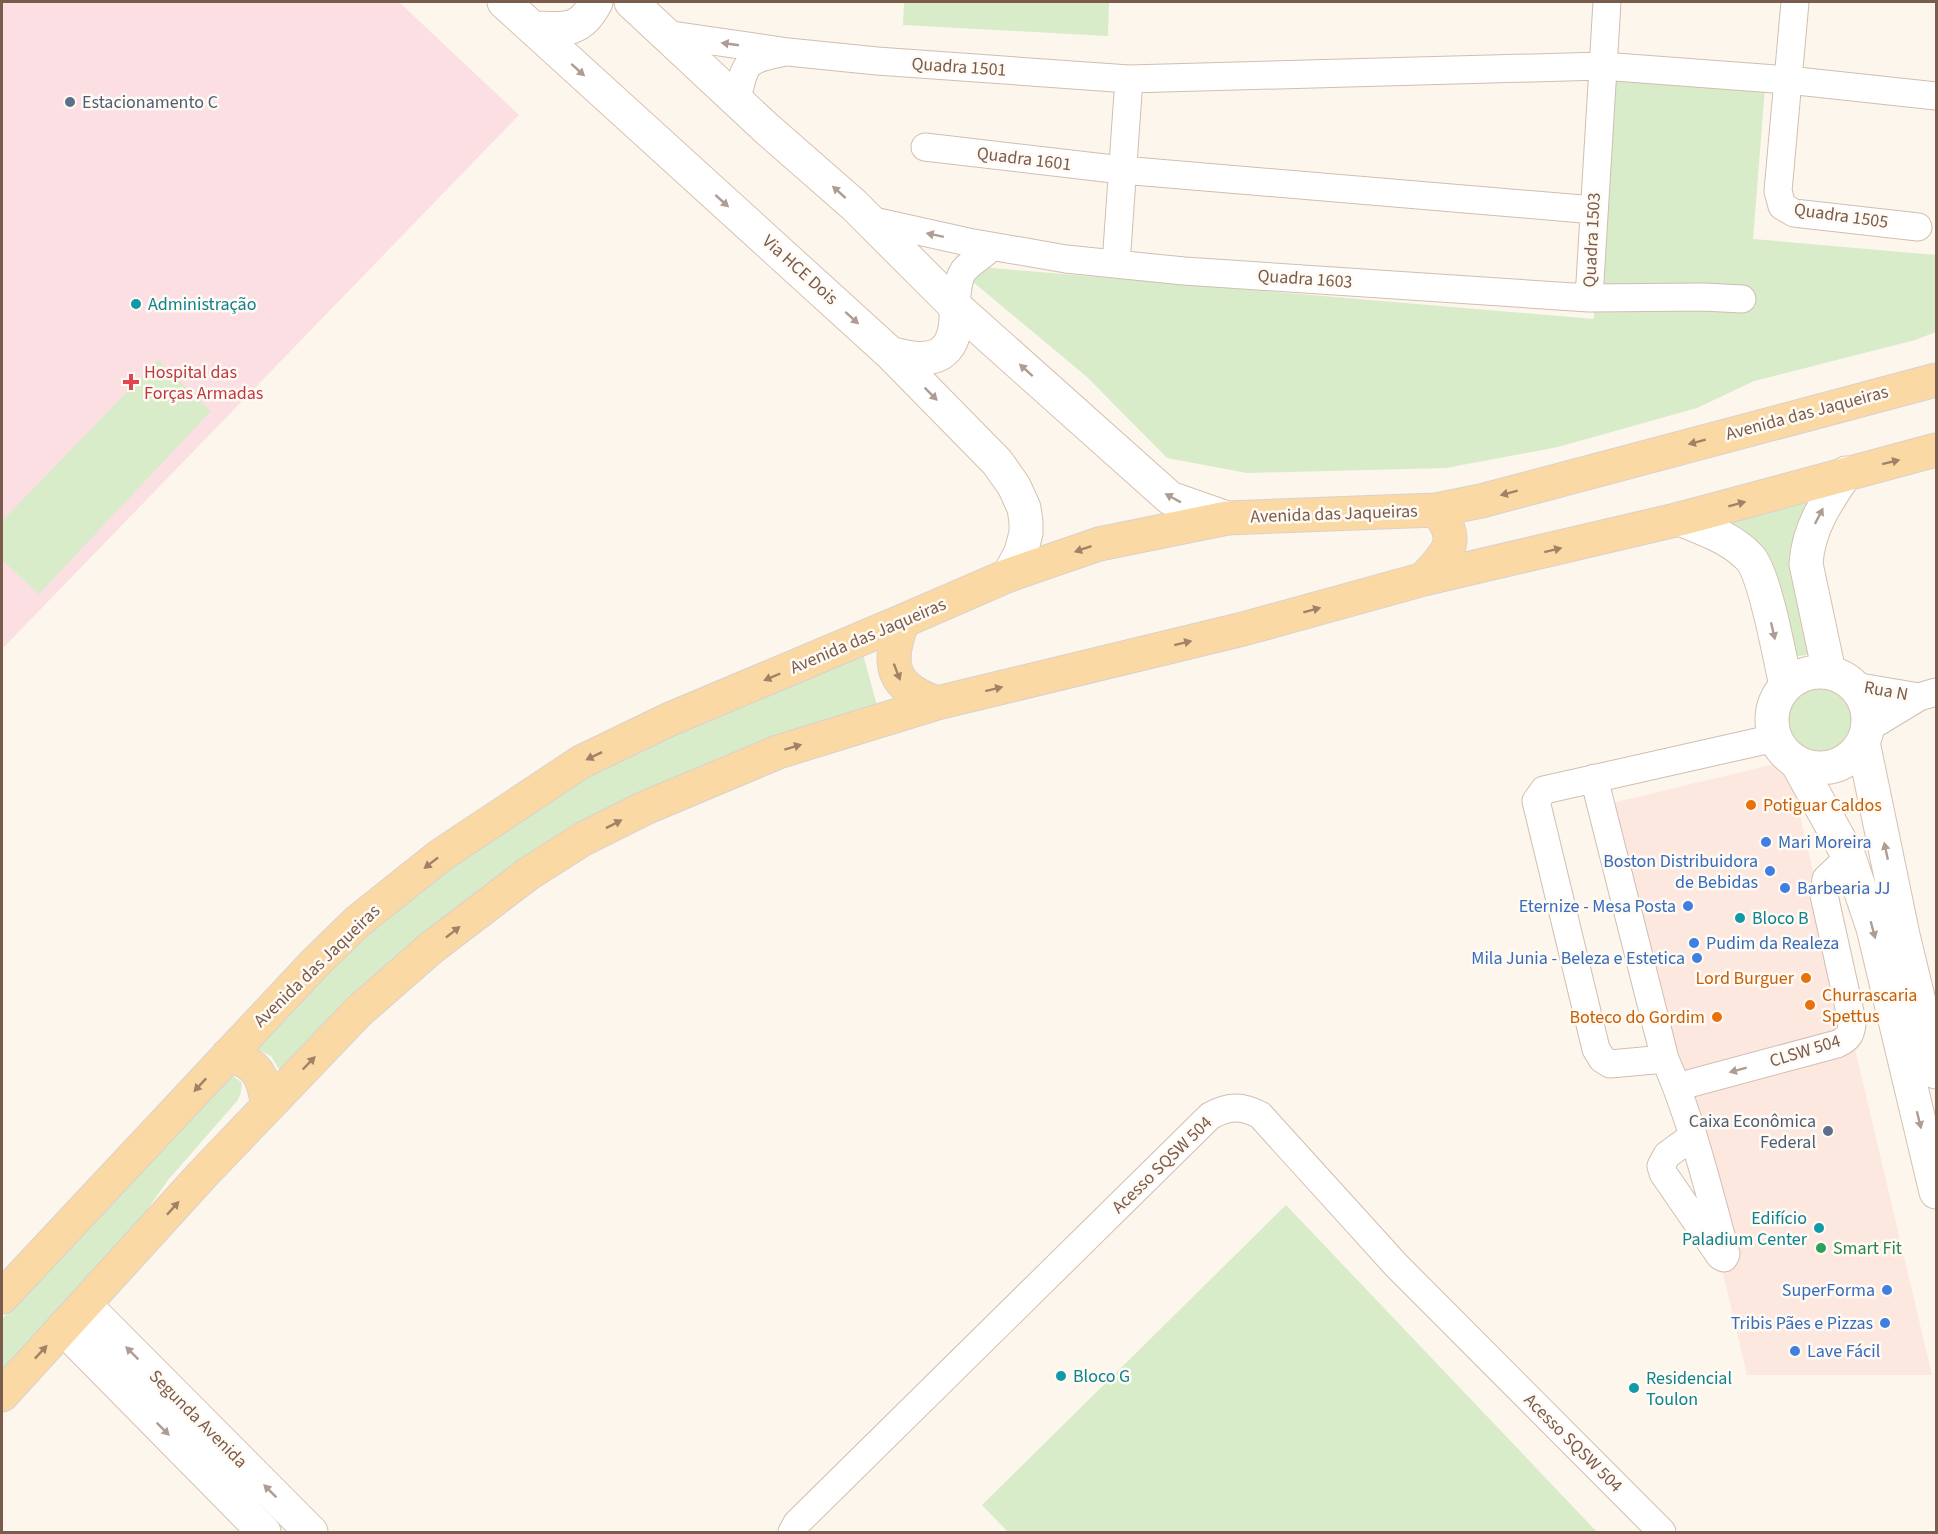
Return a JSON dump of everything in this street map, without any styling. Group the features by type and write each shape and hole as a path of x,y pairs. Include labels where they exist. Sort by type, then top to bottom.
{"main road":[{"name":"Avenida das Jaqueiras","path":"2,1297 314,964 357,922 441,855 581,762 668,720 1009,575 1099,544 1227,518 1436,510 1481,501 1936,380"},
{"path":"2,1395 268,1105 359,1011 431,948 528,874 582,839 645,808 778,752 937,703 1243,629 1424,579 1680,519 1936,450"},
{"path":"1424,579 1443,557 1450,544 1451,533 1445,520 1436,510"},
{"path":"903,621 893,652 896,674 910,691 919,697 937,703"},
{"path":"228,1055 244,1060 256,1068 263,1082 268,1105"}],"street":[{"name":"Via HCE Dois","path":"504,2 890,353 997,462 1014,486 1024,508 1026,533 1009,575"},
{"path":"534,28 559,29 585,21 596,2"},
{"path":"631,2 869,220 956,307 1170,498 1227,518"},
{"name":"Quadra 1503","path":"1607,2 1589,298 1742,299"},
{"name":"Quadra 1505","path":"1795,2 1778,191 1782,206 1794,213 1918,227"},
{"name":"Quadra 1501","path":"665,34 788,52 877,61 1129,79"},
{"name":"Quadra 1501","path":"737,100 743,72 750,62 758,58 788,52"},
{"path":"869,220 992,247 1066,259 1116,264 1129,79 1602,66 1788,80 1936,96"},
{"name":"Quadra 1601","path":"925,147 1122,170"},
{"path":"1122,170 1594,210"},
{"path":"890,353 916,359 936,357 947,347 954,335 959,278 963,269 992,247"},
{"name":"Quadra 1603","path":"1116,264 1184,271 1589,298"},
{"path":"1842,679 1806,564 1807,547 1814,528 1826,502 1846,474"},
{"path":"1680,519 1734,544 1751,558 1760,575 1786,686"},
{"path":"1865,735 1849,758 1830,768 1813,768 1797,763 1784,753 1775,738 1772,725 1777,697 1798,676 1814,672 1842,679 1863,698 1868,713 1865,735 1903,934 1936,1072"},
{"name":"Rua N","path":"1842,679 1928,694"},
{"name":"Rua N","path":"1865,735 1928,694"},
{"path":"1665,1059 1610,1064 1602,1059 1596,1049 1536,801 1544,790 1775,738"},
{"path":"1797,763 1850,856 1873,928 1936,1192"},
{"path":"1594,778 1665,1059 1694,1136"},
{"name":"CLSW 504","path":"1677,1087 1837,1044 1847,1039 1852,1030 1852,1022 1824,895 1826,879 1850,856"},
{"name":"Acesso SQSW 504","path":"792,1533 796,1523 1210,1116 1221,1110 1241,1107 1260,1115 1396,1265 1662,1533"},
{"name":"Segunda Avenida","path":"74,1316 264,1533"},
{"name":"Segunda Avenida","path":"74,1316 311,1533"}],"shaded area":[{"name":"Hospital das Forças Armadas","path":"2,2 399,2 519,115 2,649"},
{"path":"1787,761 1932,1375 1747,1375 1612,803"}],"green space":[{"path":"904,2 1109,2 1108,36 903,25"},
{"path":"1613,80 1765,88 1753,239 1936,255 1936,332 1915,340 1754,381 1697,408 1558,447 1446,468 1247,473 1167,458 1087,377 973,282 981,267 1594,319 1594,210"},
{"path":"158,360 211,411 39,594 2,560 2,521"},
{"path":"1815,496 1819,653 1793,657 1748,535 1722,519"},
{"path":"862,651 878,709 696,769 280,1071 271,1056 255,1048 300,999 383,919 452,864 595,770"},
{"path":"1821,681 1842,687 1852,697 1858,718 1852,739 1842,749 1821,755 1800,749 1790,739 1784,718 1790,697 1800,687"},
{"path":"232,1075 242,1083 238,1100 168,1180 142,1217 2,1373 2,1319 185,1122"},
{"path":"1286,1205 1597,1532 1008,1532 982,1505"}],"place":[{"name":"Estacionamento C","path":"70,102"},
{"name":"Administração","path":"136,304"},
{"name":"Hospital das Forças Armadas","path":"131,382"},
{"name":"Potiguar Caldos","path":"1751,805"},
{"name":"Mari Moreira","path":"1766,842"},
{"name":"Boston Distribuidora de Bebidas","path":"1770,871"},
{"name":"Barbearia JJ","path":"1785,888"},
{"name":"Eternize - Mesa Posta","path":"1688,906"},
{"name":"Bloco B","path":"1740,918"},
{"name":"Pudim da Realeza","path":"1694,943"},
{"name":"Mila Junia - Beleza e Estetica","path":"1697,958"},
{"name":"Lord Burguer","path":"1806,978"},
{"name":"Churrascaria Spettus","path":"1810,1005"},
{"name":"Boteco do Gordim","path":"1717,1017"},
{"name":"Caixa Econômica Federal","path":"1828,1131"},
{"name":"Edifício Paladium Center","path":"1819,1228"},
{"name":"Smart Fit","path":"1821,1248"},
{"name":"SuperForma","path":"1887,1290"},
{"name":"Tribis Pães e Pizzas","path":"1885,1323"},
{"name":"Lave Fácil","path":"1795,1351"},
{"name":"Bloco G","path":"1061,1376"},
{"name":"Residencial Toulon","path":"1634,1388"}]}
